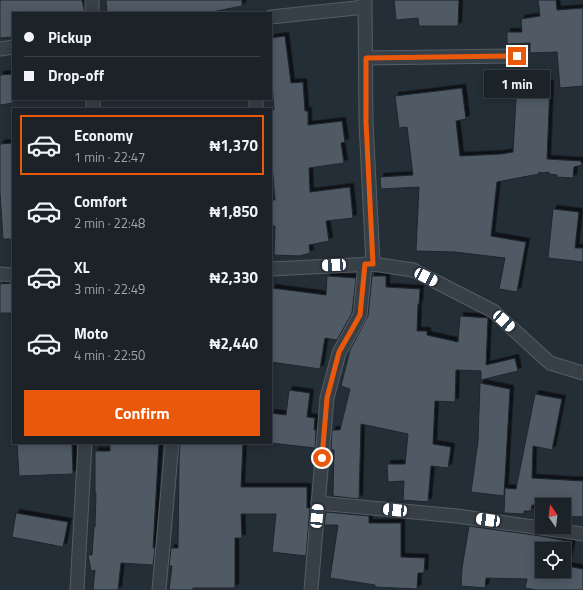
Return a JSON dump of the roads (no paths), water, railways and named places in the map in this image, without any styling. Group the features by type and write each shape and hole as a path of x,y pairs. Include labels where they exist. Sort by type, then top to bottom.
{"street":[{"path":"92,0 92,12"},
{"path":"272,17 365,4 369,264 360,315 339,352 327,398 311,590"},
{"path":"0,49 12,47"},
{"path":"366,58 517,56"},
{"path":"272,269 369,264 413,270 492,311 550,363 583,372"},
{"path":"0,274 12,275"},
{"path":"77,590 85,444"},
{"path":"159,590 172,444"},
{"path":"318,503 457,516 583,534"}]}
